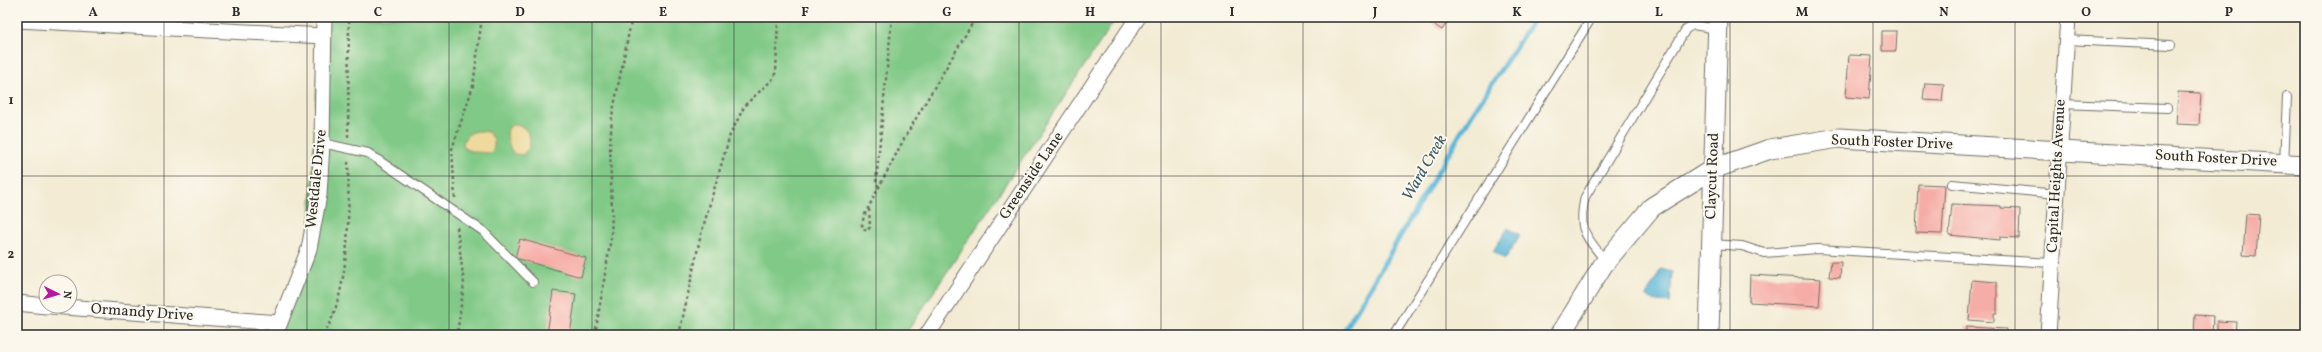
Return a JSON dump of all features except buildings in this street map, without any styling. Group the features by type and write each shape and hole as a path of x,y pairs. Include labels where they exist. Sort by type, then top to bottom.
{"street":[{"name":"Westdale Drive","path":"277,329 309,249 319,194 322,143 324,17"},
{"name":"Greenside Lane","path":"927,335 1138,17"},
{"name":"Capital Heights Avenue","path":"2048,335 2061,104 2068,17"},
{"path":"17,20 324,36"},
{"name":"Claycut Road","path":"1709,335 1718,23"},
{"name":"South Foster Drive","path":"1560,335 1606,262 1652,207 1713,169 1770,149 1839,138 2305,165"},
{"path":"17,304 38,305"},
{"name":"Ormandy Drive","path":"78,309 277,329"}],"lane":[{"path":"1394,335 1592,17"},
{"path":"1606,262 1582,230 1581,216 1585,197 1686,29 1693,25 1718,23"},
{"path":"2066,40 2171,45"},
{"path":"2284,164 2287,97"},
{"path":"2061,104 2167,108"},
{"path":"322,143 368,153 483,231 533,282"},
{"path":"1952,184 2057,194"},
{"path":"1711,244 1742,246 1764,253 1818,249 2052,263"}],"path":[{"path":"323,335 329,326 338,299 349,211 349,17"},
{"path":"458,335 464,284 451,160 452,149 473,86 482,17"},
{"path":"595,335 611,238 612,212 610,147 612,116 632,17"},
{"path":"679,335 701,234 730,135 745,104 772,80 776,72 778,17"},
{"path":"879,187 876,182 892,17"},
{"path":"869,209 870,227 867,231 863,229 862,224 879,187 905,137 976,17"}],"green space":[{"path":"320,17 1117,17 905,335 275,335 309,249"}],"sand":[{"path":"512,125 521,126 529,135 529,148 522,155 514,154 509,145 507,131"},
{"path":"473,132 488,132 494,139 494,148 491,153 474,152 465,149 463,144 467,136"}],"water":[{"path":"1508,228 1520,235 1505,259 1493,251"},
{"path":"1661,269 1672,272 1670,303 1658,302 1646,296"}],"waterway":[{"name":"Ward Creek","path":"1342,335 1469,119 1535,17"}]}
